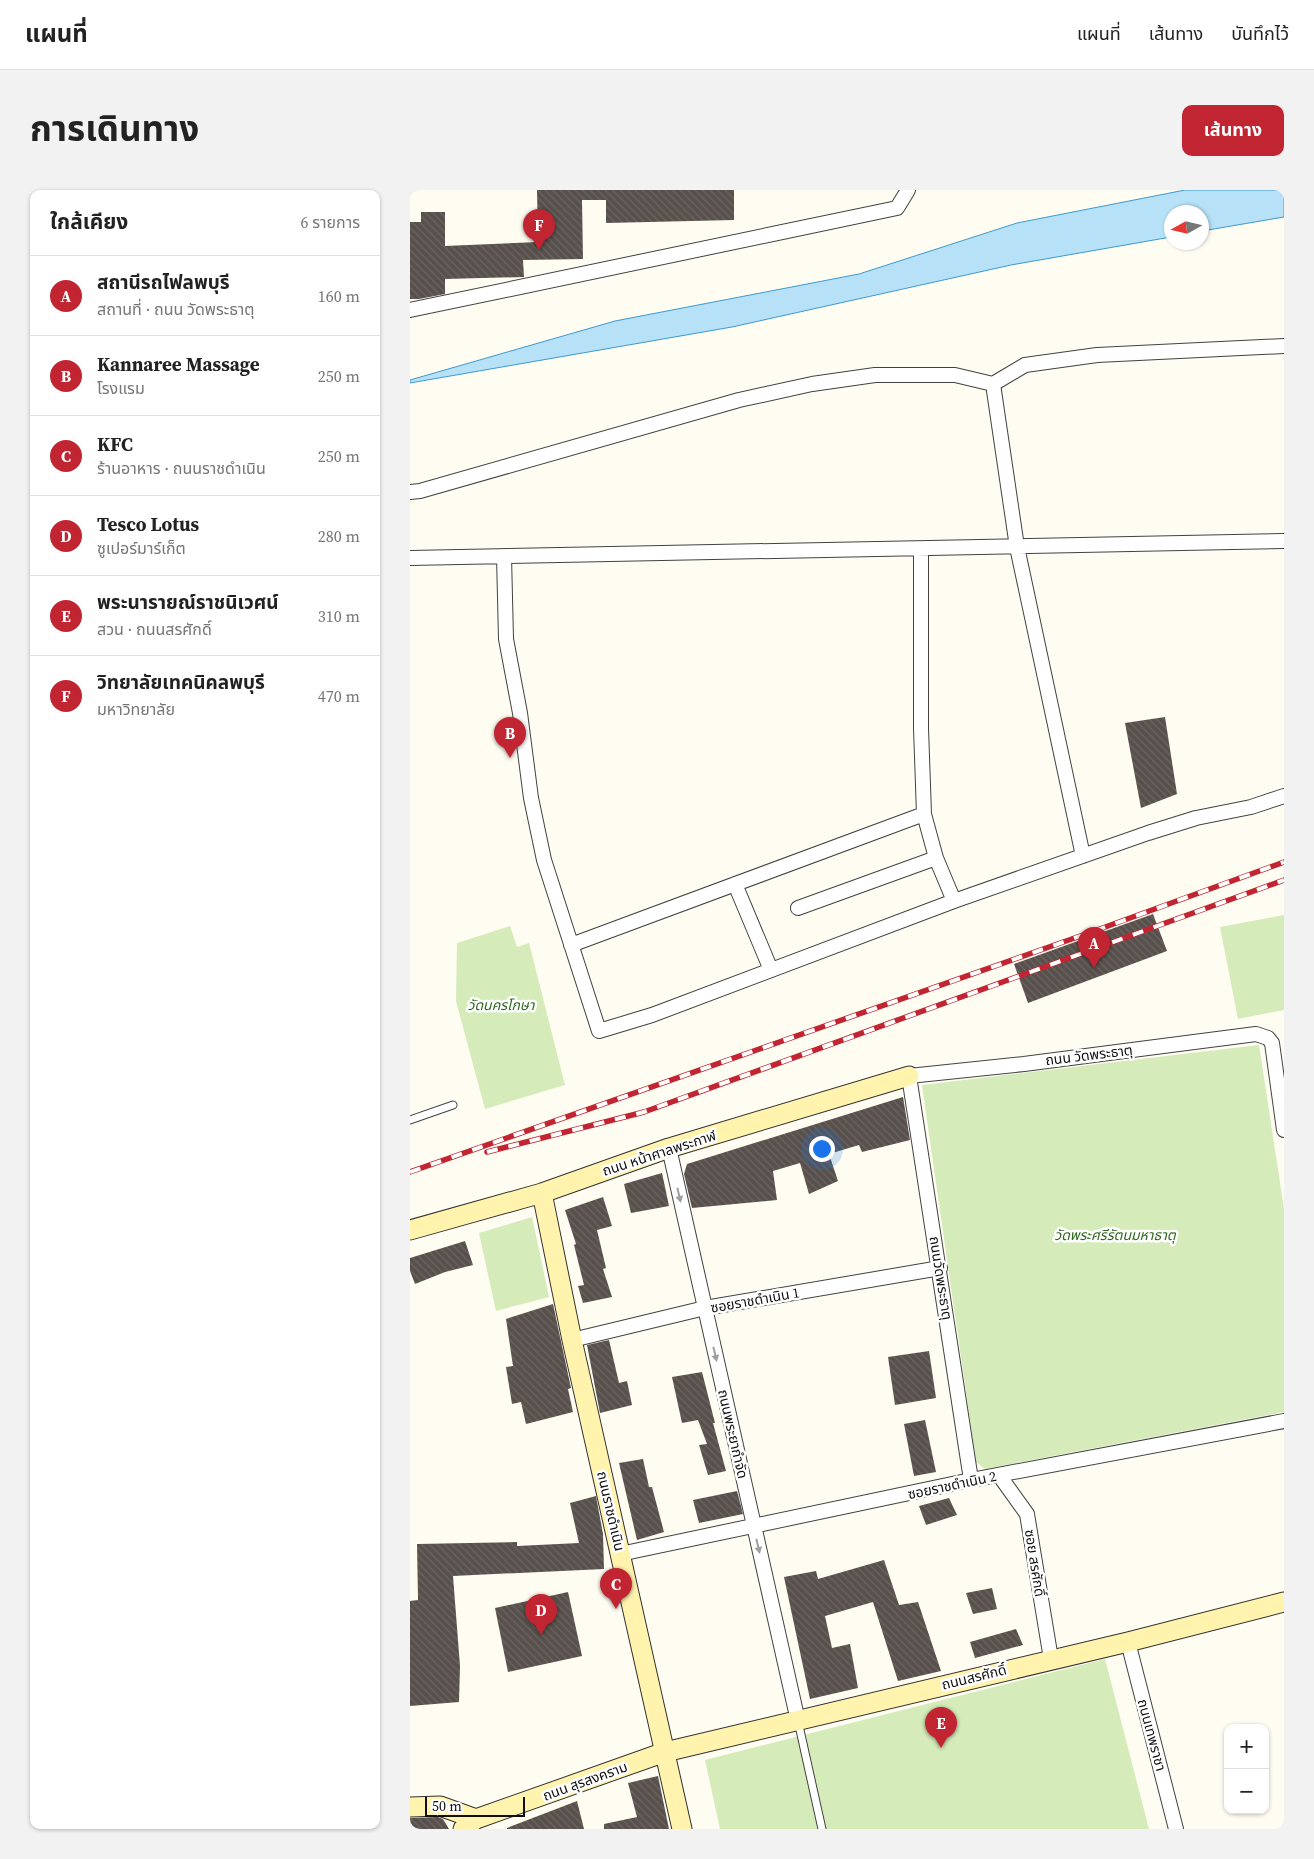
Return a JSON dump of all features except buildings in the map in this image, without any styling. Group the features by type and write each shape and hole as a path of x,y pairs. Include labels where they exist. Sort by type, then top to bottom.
{"street":[{"path":"410,310 898,208 908,190"},
{"path":"410,492 420,491 739,400 812,384 875,376 955,375 993,384 1024,365 1097,355 1284,346"},
{"path":"993,384 1017,547 1083,856"},
{"path":"410,558 1284,541"},
{"path":"921,549 921,728 924,814 936,858 954,901"},
{"path":"504,556 506,639 520,713 531,798 544,860 599,1031 652,1015 954,901 1083,856 1196,818 1251,807 1284,796"},
{"path":"570,945 924,814"},
{"path":"798,908 936,858"},
{"path":"735,884 771,970"},
{"name":"ถนน วัดพระธาตุ","path":"909,1076 1024,1064 1256,1034 1268,1038 1273,1049 1282,1097"},
{"name":"ถนน หน้าศาลพระกาฬ","path":"410,1230 542,1193 669,1148 909,1076"},
{"name":"ถนนวัดพระธาตุ","path":"909,1076 940,1268 971,1480"},
{"path":"1282,1097 1284,1130"},
{"name":"ถนนพระยากำจัด","path":"669,1148 798,1721"},
{"name":"ถนนราชดำเนิน","path":"542,1193 572,1340 682,1829"},
{"name":"ซอยราชดำเนิน 1","path":"572,1340 705,1308 940,1268"},
{"name":"ซอยราชดำเนิน 2","path":"620,1554 971,1480 1284,1421"},
{"name":"ซอย สรศักดิ์","path":"999,1475 1028,1514 1051,1659"},
{"name":"ถนนสรศักดิ์","path":"665,1752 1128,1642 1284,1602"},
{"name":"ถนนเทพราชา","path":"1128,1642 1176,1829"},
{"name":"ถนน สุรสงคราม","path":"410,1807 440,1806 470,1824 665,1752"}],"lane":[{"path":"410,1120 454,1105"},
{"path":"798,1721 822,1829"}],"green space":[{"path":"1284,915 1284,1010 1238,1019 1220,927"},
{"name":"วัดนครโกษา","path":"510,926 517,947 529,943 565,1085 485,1109 456,1001 457,943"},
{"name":"วัดพระศรีรัตนมหาธาตุ","path":"1259,1045 1284,1209 1284,1412 985,1469 976,1462 922,1085"},
{"path":"532,1217 549,1297 496,1311 479,1233"},
{"path":"1105,1659 1149,1829 720,1829 705,1760"}],"water":[{"path":"1185,190 1284,190 1284,217 1209,230 1209,205 1164,205 1164,238 1011,265 732,327 410,383 410,380 615,321 859,274 1017,223"}],"railway":[{"path":"410,1172 1086,934 1284,862"},
{"path":"487,1152 644,1112 1284,880"}],"place":[{"name":"วิทยาลัยเทคนิคลพบุรี","path":"539,250"},
{"name":"Kannaree Massage","path":"510,758"},
{"name":"สถานีรถไฟลพบุรี","path":"1094,968"},
{"name":"KFC","path":"616,1609"},
{"name":"Tesco Lotus","path":"541,1635"},
{"name":"พระนารายณ์ราชนิเวศน์","path":"941,1748"}]}
